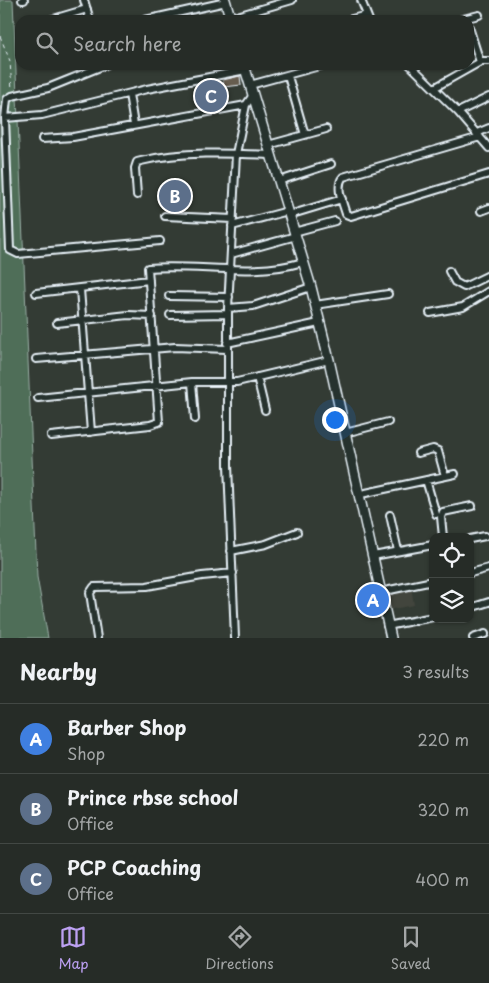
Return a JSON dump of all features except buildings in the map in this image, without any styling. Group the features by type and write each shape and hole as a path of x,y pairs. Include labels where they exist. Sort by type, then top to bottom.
{"street":[{"path":"84,0 89,15"},
{"path":"244,15 292,0"},
{"path":"360,0 367,15"},
{"path":"165,15 225,1 230,15"},
{"path":"67,15 87,9"},
{"path":"474,17 479,15"},
{"path":"474,43 480,62"},
{"path":"474,65 480,62 489,61"},
{"path":"93,70 48,88 12,96 5,103 9,246 13,253 160,241"},
{"path":"5,118 42,115 236,70"},
{"path":"246,70 311,287 360,494 391,638"},
{"path":"250,85 307,70"},
{"path":"415,70 458,112 489,148"},
{"path":"434,88 466,70"},
{"path":"288,76 305,135"},
{"path":"129,94 134,125"},
{"path":"235,638 231,551 227,346 228,297 236,154 246,105 253,95"},
{"path":"458,112 489,96"},
{"path":"42,139 72,137 246,105"},
{"path":"489,128 478,135 343,177 340,184 346,214 351,216 489,174"},
{"path":"268,145 326,129"},
{"path":"137,195 135,168 138,162 168,157 236,154 271,155"},
{"path":"279,181 331,164"},
{"path":"166,216 232,222 289,213 342,199"},
{"path":"480,212 489,208"},
{"path":"231,254 335,221"},
{"path":"51,436 157,423 160,419 156,349 148,268 277,269 303,262"},
{"path":"450,271 455,282 464,287 489,275"},
{"path":"36,292 80,289 149,280"},
{"path":"170,315 228,311 253,306 311,287"},
{"path":"80,289 91,432"},
{"path":"430,314 463,307 489,291"},
{"path":"315,305 388,294"},
{"path":"169,296 228,297"},
{"path":"57,323 128,315 152,316"},
{"path":"36,359 156,349 227,346 320,323"},
{"path":"38,398 192,382 228,382 329,360"},
{"path":"257,377 266,410"},
{"path":"192,382 195,419"},
{"path":"345,433 388,422"},
{"path":"418,453 433,449 438,451 445,476"},
{"path":"360,494 455,474"},
{"path":"426,480 436,514"},
{"path":"443,533 441,514 472,506"},
{"path":"390,515 398,551"},
{"path":"231,551 266,544 297,532"},
{"path":"474,538 485,536"},
{"path":"373,556 429,546"},
{"path":"474,572 489,568"},
{"path":"97,638 90,593 94,587 147,586 202,576 233,573"},
{"path":"380,592 429,582"},
{"path":"474,607 489,602"},
{"path":"387,626 429,618"},
{"path":"473,638 485,634"}],"path":[{"path":"0,36 10,61 12,96"}],"shaded area":[{"path":"411,586 414,605 388,610 385,594"}],"green space":[{"path":"0,0 13,0 37,577 48,638 0,638"}],"place":[{"name":"PCP Coaching","path":"211,96"},
{"name":"Prince rbse school","path":"175,196"},
{"name":"Barber Shop","path":"373,600"}]}
